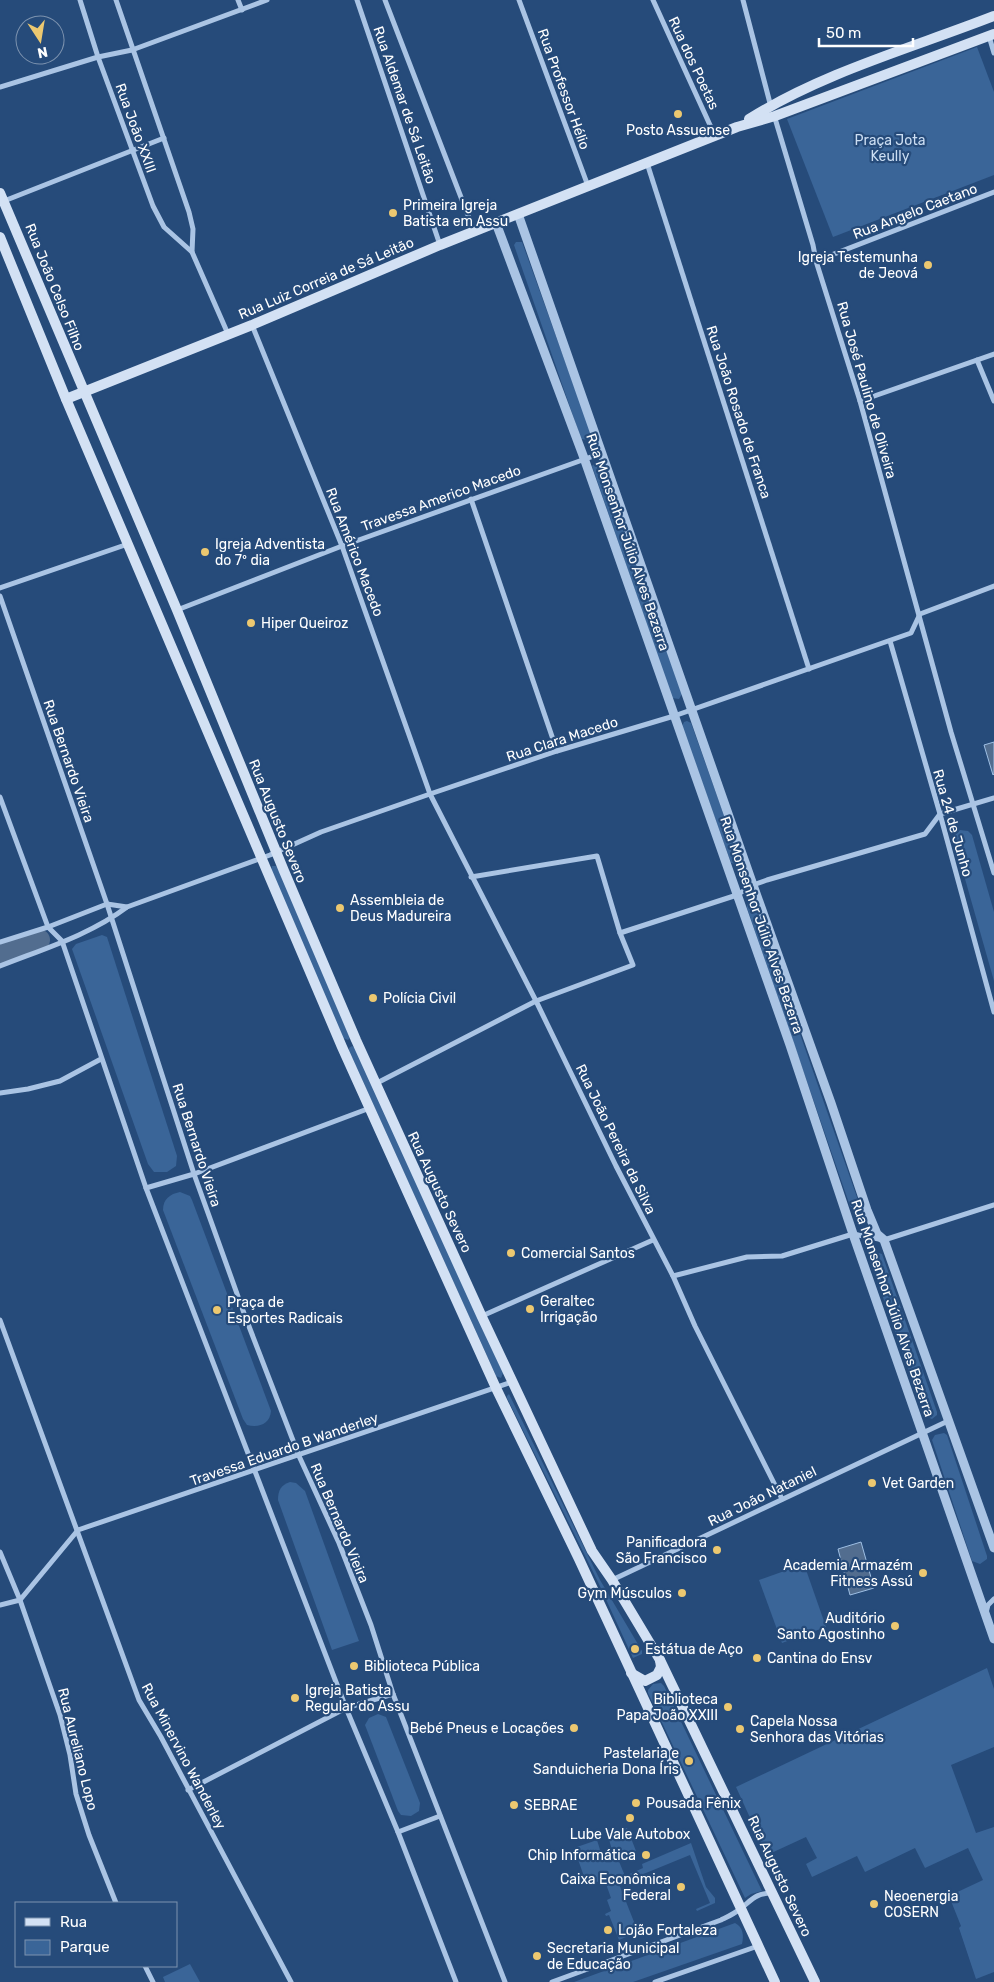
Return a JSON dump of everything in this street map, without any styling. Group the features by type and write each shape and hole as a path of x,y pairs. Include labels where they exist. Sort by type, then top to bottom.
{"main road":[{"name":"Rua Luiz Correia de Sá Leitão","path":"773,111 821,81 994,16"},
{"name":"Rua Luiz Correia de Sá Leitão","path":"66,399 252,325 440,245 715,136 773,111 992,35"},
{"name":"Rua João Celso Filho","path":"2,197 83,392"},
{"path":"0,237 66,399"},
{"name":"Rua Augusto Severo","path":"83,392 177,610 276,853 356,1040 482,1317 592,1551 612,1580 670,1679 815,1982"},
{"name":"Rua Augusto Severo","path":"66,399 342,1047 496,1388 579,1559 630,1673 775,1982"},
{"path":"342,1047 356,1040"},
{"path":"630,1673 645,1681 653,1679 661,1668 660,1660"},
{"path":"640,1694 649,1683 660,1679 670,1679"}],"street":[{"name":"Rua João XXIII","path":"80,0 98,57 153,206 164,227 192,252 228,334"},
{"name":"Rua João XXIII","path":"116,0 189,212 193,229 192,252"},
{"path":"238,0 242,10"},
{"path":"0,87 98,57 132,50 267,0"},
{"name":"Rua Aldemar de Sá Leitão","path":"357,0 440,245"},
{"name":"Rua Aldemar de Sá Leitão","path":"385,0 474,232"},
{"name":"Rua Professor Hélio","path":"518,0 588,186"},
{"name":"Rua dos Poetas","path":"653,0 715,136"},
{"name":"Rua José Paulino de Oliveira","path":"742,0 773,111 814,245 816,261 860,401 920,614"},
{"path":"992,35 994,53"},
{"path":"2,197 164,138"},
{"name":"Rua João Rosado de Franca","path":"647,162 809,669"},
{"name":"Rua Angelo Caetano","path":"816,261 994,192"},
{"name":"Rua Monsenhor Júlio Alves Bezerra","path":"518,214 753,885 832,1103 867,1210 877,1234 884,1240 994,1548"},
{"name":"Rua Monsenhor Júlio Alves Bezerra","path":"496,223 584,458 790,1045 853,1234 994,1638"},
{"name":"Rua Américo Macedo","path":"252,325 342,546 429,792"},
{"path":"860,401 994,354"},
{"path":"977,360 994,401"},
{"name":"Travessa Americo Macedo","path":"177,610 342,546 602,453"},
{"path":"471,499 557,751"},
{"path":"0,588 128,544"},
{"path":"920,614 994,586"},
{"name":"Rua Bernardo Vieira","path":"0,596 107,904 194,1174 245,1316 299,1456 339,1543 371,1626 393,1694 506,1982"},
{"name":"Rua Clara Macedo","path":"0,966 111,919 127,907 276,853 321,832 429,792 674,716 911,634 920,614"},
{"name":"Rua 24 de Junho","path":"920,614 951,732 994,873"},
{"name":"Rua 24 de Junho","path":"890,641 994,1012"},
{"name":"Rua João Pereira da Silva","path":"429,792 536,1001 782,1499"},
{"path":"0,797 48,927 62,941 146,1188 346,1708 398,1832 456,1982"},
{"path":"620,933 737,895 753,885 925,834 940,814 994,798"},
{"path":"375,1084 536,1001 633,965 620,933 597,856 471,876"},
{"name":"Rua Clara Macedo","path":"0,942 48,927 107,904 127,907"},
{"path":"0,1093 28,1089 60,1081 101,1059"},
{"path":"146,1188 194,1174 370,1108"},
{"path":"673,1276 747,1257 782,1256 853,1234 884,1240 994,1205"},
{"path":"482,1317 653,1240"},
{"name":"Rua Minervino Wanderley","path":"0,1320 139,1700 161,1737 291,1982"},
{"name":"Travessa Eduardo B Wanderley","path":"78,1530 512,1382"},
{"name":"Rua João Nataniel","path":"612,1580 948,1420"},
{"path":"0,1605 20,1600 78,1530"},
{"name":"Rua Aureliano Lopo","path":"0,1552 20,1600 60,1715 70,1755 78,1802 116,1902"},
{"path":"994,1599 986,1609 987,1618 994,1626"},
{"path":"188,1790 346,1708 393,1694"},
{"path":"398,1832 440,1816"},
{"path":"552,1982 721,1920 741,1908 751,1898 760,1894 773,1893"},
{"path":"655,1982 758,1946"},
{"path":"146,1967 154,1982"}],"green space":[{"name":"Praça Jota Keully","path":"977,47 994,92 994,175 833,237 787,119"},
{"path":"516,242 522,242 592,436 588,440 581,439 514,245"},
{"path":"595,463 600,464 682,694 679,699 672,698 592,466"},
{"path":"687,721 691,723 740,860 736,864 731,863 682,726"},
{"path":"960,830 968,831 972,835 994,912 994,981 954,840 955,835"},
{"path":"272,866 278,868 350,1038 348,1040 343,1038 271,870"},
{"path":"751,902 755,905 859,1203 856,1209 850,1206 747,908 747,905"},
{"path":"102,935 107,937 177,1156 176,1166 167,1172 154,1172 148,1164 72,949 76,944"},
{"path":"352,1046 355,1048 503,1373 501,1378 496,1376 349,1051 349,1048"},
{"name":"Praça de Esportes Radicais","path":"180,1192 190,1196 192,1200 271,1411 269,1419 263,1424 256,1426 247,1425 243,1419 163,1210 164,1203 168,1198"},
{"path":"875,1252 882,1254 937,1412 937,1415 932,1419 925,1416 869,1258"},
{"path":"509,1394 600,1580 642,1654 633,1658 598,1582 507,1398"},
{"path":"944,1433 947,1435 987,1556 987,1559 980,1564 972,1561 932,1440 935,1435"},
{"path":"290,1482 296,1483 305,1491 359,1641 332,1650 278,1500 281,1488"},
{"path":"804,1564 826,1627 782,1643 759,1580"},
{"path":"987,1668 994,1689 994,1747 951,1765 976,1833 994,1827 994,1972 976,1979 959,1928 961,1926 949,1896 983,1880 968,1848 925,1868 915,1848 865,1872 857,1856 812,1877 806,1864 817,1858 806,1837 767,1855 736,1787"},
{"path":"661,1683 762,1891 745,1898 648,1693 653,1684"},
{"path":"378,1714 386,1717 420,1803 419,1811 411,1816 401,1815 398,1811 365,1725 369,1718"},
{"path":"627,1828 636,1851 618,1859 625,1876 643,1868 642,1864 691,1843 706,1887 715,1898 715,1903 697,1911 696,1909 710,1903 690,1855 619,1884 638,1932 619,1940 609,1915 606,1916 605,1914 611,1911 607,1900 611,1898 606,1884 602,1886 600,1881 587,1885 574,1848 597,1840 601,1853 612,1850 608,1836"},
{"path":"735,1923 742,1932 742,1944 633,1982 574,1982"},
{"path":"190,1964 200,1982 165,1982 163,1977"}],"shaded area":[{"path":"994,742 994,774 993,775 984,745"},
{"path":"861,1542 874,1588 850,1595 838,1549"}],"waterway":[{"path":"0,953 39,940"}],"place":[{"name":"Posto Assuense","path":"678,114"},
{"name":"Primeira Igreja Batista em Assu","path":"393,213"},
{"name":"Igreja Testemunha de Jeová","path":"928,265"},
{"name":"Igreja Adventista do 7º dia","path":"205,552"},
{"name":"Hiper Queiroz","path":"251,623"},
{"name":"Assembleia de Deus Madureira","path":"340,908"},
{"name":"Polícia Civil","path":"373,998"},
{"name":"Comercial Santos","path":"511,1253"},
{"name":"Geraltec Irrigação","path":"530,1309"},
{"name":"Praça de Esportes Radicais","path":"217,1310"},
{"name":"Vet Garden","path":"872,1483"},
{"name":"Panificadora São Francisco","path":"717,1550"},
{"name":"Academia Armazém Fitness Assú","path":"923,1573"},
{"name":"Gym Músculos","path":"682,1593"},
{"name":"Auditório Santo Agostinho","path":"895,1626"},
{"name":"Estátua de Aço","path":"635,1649"},
{"name":"Cantina do Ensv","path":"757,1658"},
{"name":"Biblioteca Pública","path":"354,1666"},
{"name":"Igreja Batista Regular do Assu","path":"295,1698"},
{"name":"Biblioteca Papa João XXIII","path":"728,1707"},
{"name":"Bebé Pneus e Locações","path":"574,1728"},
{"name":"Capela Nossa Senhora das Vitórias","path":"740,1729"},
{"name":"Pastelaria e Sanduicheria Dona Íris","path":"689,1761"},
{"name":"Pousada Fênix","path":"636,1803"},
{"name":"SEBRAE","path":"514,1805"},
{"name":"Lube Vale Autobox","path":"630,1818"},
{"name":"Chip Informática","path":"646,1855"},
{"name":"Caixa Econômica Federal","path":"681,1887"},
{"name":"Neoenergia COSERN","path":"874,1904"},
{"name":"Lojão Fortaleza","path":"608,1930"},
{"name":"Secretaria Municipal de Educação","path":"537,1956"}]}
